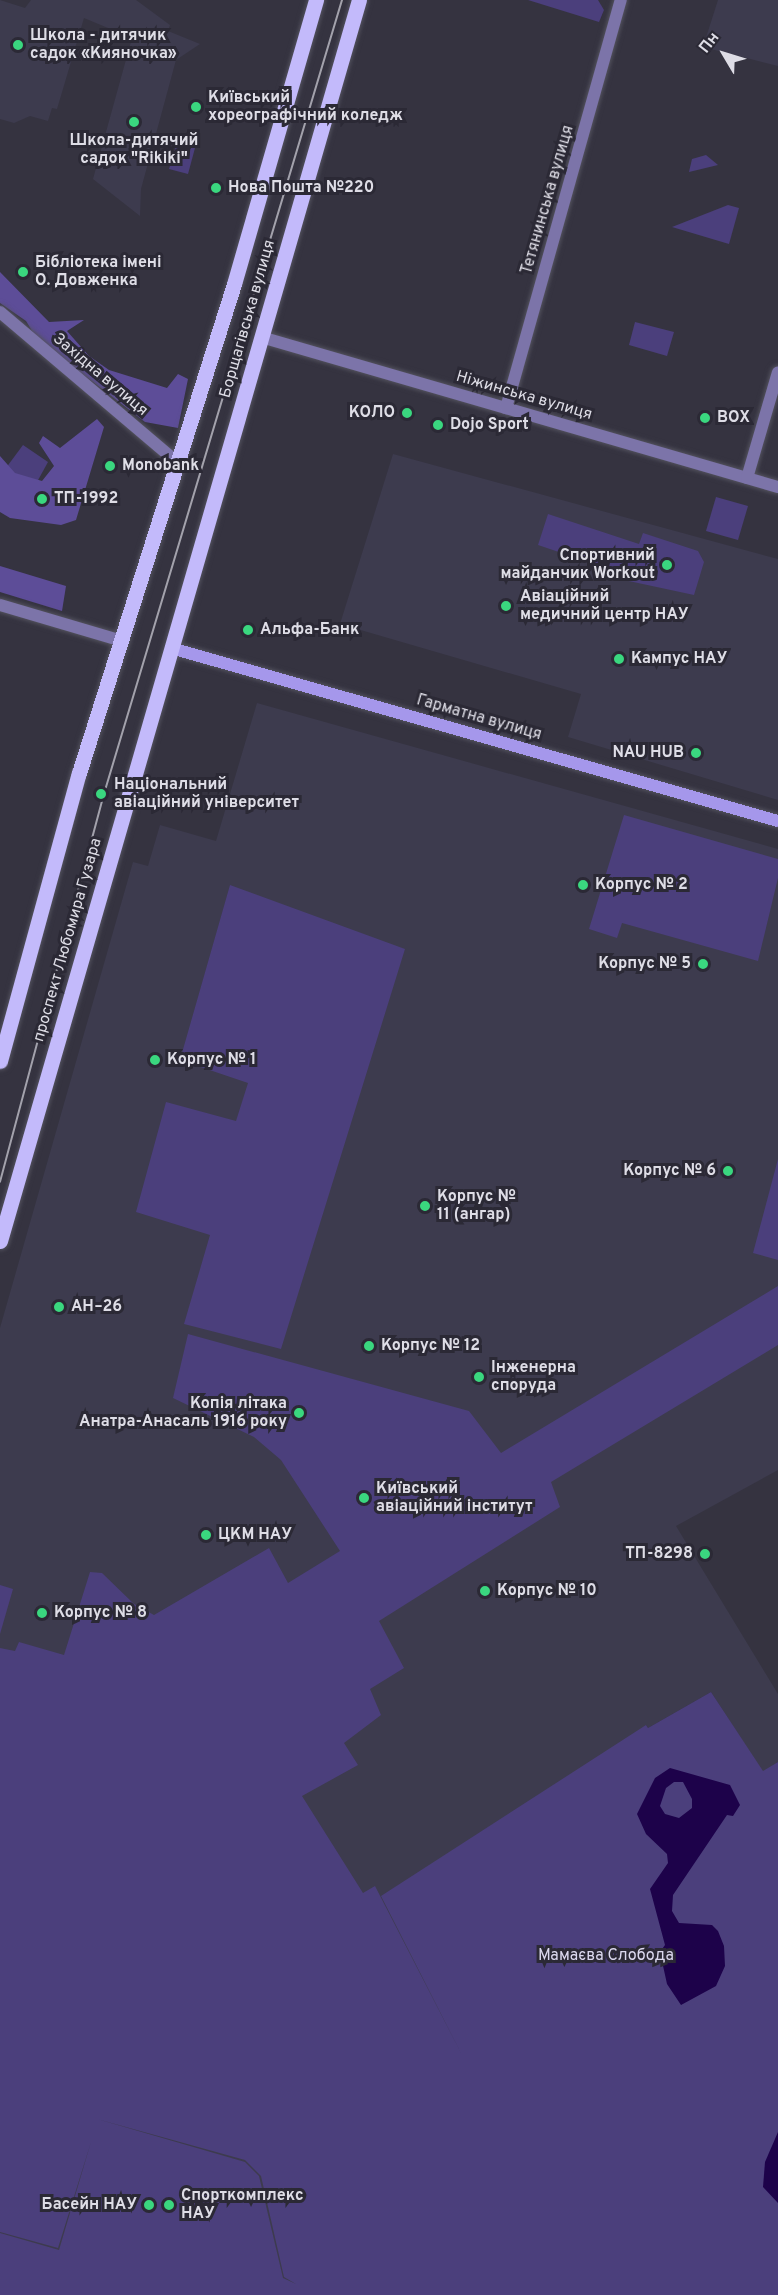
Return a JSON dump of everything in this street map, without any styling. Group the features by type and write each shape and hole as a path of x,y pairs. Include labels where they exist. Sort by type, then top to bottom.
{"main road":[{"name":"Борщагівська вулиця","path":"119,640 178,463 316,0"},
{"name":"Борщагівська вулиця","path":"171,648 358,0"},
{"name":"проспект Любомира Гузара","path":"0,1061 119,640"},
{"name":"Гарматна вулиця","path":"171,648 778,821"},
{"name":"проспект Любомира Гузара","path":"0,1241 171,648"}],"street":[{"name":"Тетянинська вулиця","path":"506,408 621,0"},
{"name":"Західна вулиця","path":"0,312 178,463"},
{"name":"Ніжинська вулиця","path":"261,337 778,487"},
{"path":"747,478 778,372"},
{"path":"0,605 119,640"}],"shaded area":[{"path":"0,0 25,8 31,0 136,0 170,25 168,31 200,44 176,60 141,189 140,216 93,179 132,38 84,18 57,109 52,108 48,121 30,116 14,123 0,119"},
{"path":"718,0 778,0 778,66 703,47"},
{"path":"0,272 49,322 84,320 67,331 89,356 109,370 167,388 178,374 188,379 178,428 145,422 37,339 26,321 0,303"},
{"path":"97,419 104,427 76,520 61,525 10,518 0,512 0,456 15,473 42,481 54,466 39,443 43,436 60,448"},
{"name":"Кампус НАУ","path":"393,454 778,559 778,800 568,737 581,694 340,624"},
{"path":"0,566 66,586 62,611 0,592"},
{"name":"Київський авіаційний інститут","path":"257,703 778,849 778,1470 676,1526 778,1694 778,1762 763,1772 711,1692 648,1728 646,1725 586,2295 0,2295 0,1328 133,862 148,866 160,825 216,841"},
{"path":"670,1768 730,1785 740,1805 733,1816 727,1815 673,1895 672,1911 679,1923 712,1925 718,1931 724,1946 725,1966 716,1986 681,2005 667,1984 660,1952 665,1945 650,1889 668,1863 667,1854 646,1834 637,1814 655,1778","holes":["674,1782 683,1782 692,1799 692,1808 679,1818 665,1814 660,1806 666,1788"]},
{"path":"778,2132 778,2203 763,2187 765,2162"}],"green space":[{"path":"528,0 598,0 604,10 599,22"},
{"path":"177,143 195,148 188,174 169,169"},
{"path":"706,155 718,165 689,172 692,159"},
{"path":"728,205 739,208 729,244 672,227"},
{"path":"635,322 674,332 667,356 629,345"},
{"path":"23,445 48,462 26,502 0,476"},
{"path":"716,497 748,506 738,540 706,531"},
{"path":"548,514 639,544 643,533 698,551 704,562 694,595 624,580 627,575 538,545"},
{"path":"624,815 778,859 778,878 758,961 622,923 617,938 589,929"},
{"path":"230,885 405,949 281,1349 184,1324 210,1235 136,1212 166,1102 236,1121 248,1083 180,1060"},
{"path":"778,1159 778,1260 753,1253"},
{"name":"Мамаєва Слобода","path":"778,1286 778,1345 551,1482 560,1507 379,1621 404,1668 370,1689 381,1715 344,1743 358,1765 302,1796 363,1893 375,1886 463,2057 381,1896 646,1725 648,1728 711,1692 763,1771 778,1762 778,2295 0,2295 0,2233 59,2250 91,2142 58,2248 0,2232 0,1648 15,1651 19,1642 64,1655 90,1572 102,1573 134,1604 154,1615 269,1548 288,1583 340,1551 281,1460 254,1437 173,1398 188,1334 469,1411 501,1453","holes":["97,2119 245,2160 261,2176 284,2277 296,2284 283,2278 259,2176 245,2162"]},
{"path":"0,1585 13,1589 0,1634"}],"tram line":[{"path":"0,1182 104,794 342,0"}],"place":[{"name":"Школа - дитячик садок «Кияночка»","path":"18,45"},
{"name":"Київський хореографічний коледж","path":"196,107"},
{"name":"Школа-дитячий садок \"Rikiki\"","path":"134,122"},
{"name":"Нова Пошта №220","path":"216,188"},
{"name":"Бібліотека імені О. Довженка","path":"23,272"},
{"name":"КОЛО","path":"407,413"},
{"name":"BOX","path":"705,418"},
{"name":"Dojo Sport","path":"438,425"},
{"name":"Monobank","path":"110,466"},
{"name":"ТП-1992","path":"42,499"},
{"name":"Спортивний майданчик Workout","path":"667,565"},
{"name":"Авіаційний медичний центр НАУ","path":"506,606"},
{"name":"Альфа-Банк","path":"248,630"},
{"name":"Кампус НАУ","path":"619,659"},
{"name":"NAU HUB","path":"696,753"},
{"name":"Національний авіаційний університет","path":"101,794"},
{"name":"Корпус № 2","path":"583,885"},
{"name":"Корпус № 5","path":"703,964"},
{"name":"Корпус № 1","path":"155,1060"},
{"name":"Корпус № 6","path":"728,1171"},
{"name":"Корпус № 11 (ангар)","path":"425,1206"},
{"name":"АН–26","path":"59,1307"},
{"name":"Корпус № 12","path":"369,1346"},
{"name":"Інженерна споруда","path":"479,1377"},
{"name":"Копія літака Анатра-Анасаль 1916 року","path":"299,1413"},
{"name":"Київський авіаційний інститут","path":"364,1498"},
{"name":"ЦКМ НАУ","path":"206,1535"},
{"name":"ТП-8298","path":"705,1554"},
{"name":"Корпус № 10","path":"485,1591"},
{"name":"Корпус № 8","path":"42,1613"},
{"name":"Басейн НАУ","path":"149,2205"},
{"name":"Спорткомплекс НАУ","path":"169,2205"}]}
